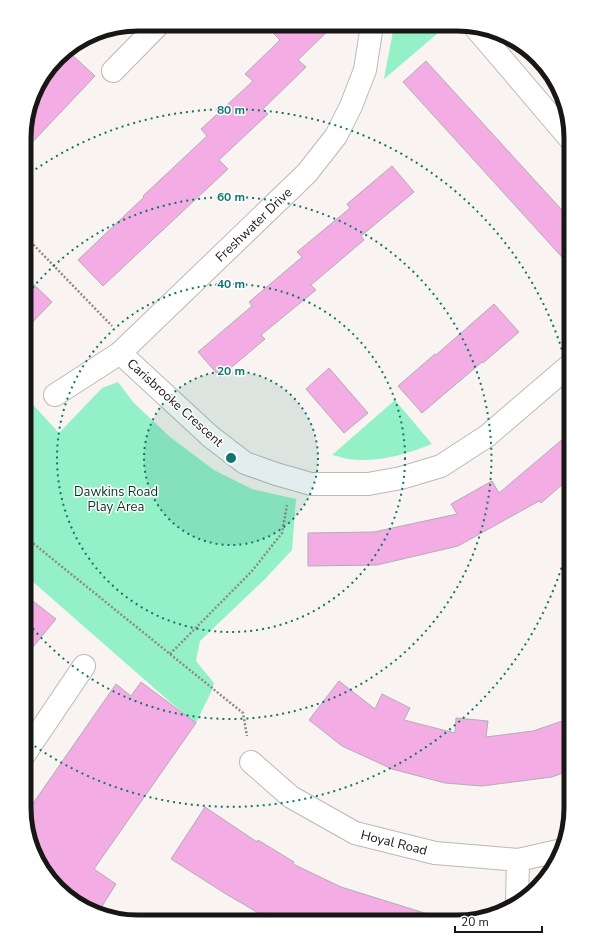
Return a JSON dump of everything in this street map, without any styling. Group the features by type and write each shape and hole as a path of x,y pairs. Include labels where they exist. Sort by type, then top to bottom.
{"street":[{"path":"114,71 152,31"},
{"name":"Freshwater Drive","path":"55,395 125,348 302,179 336,136 351,106 365,70 372,31"},
{"path":"481,34 564,131"},
{"name":"Carisbrooke Crescent","path":"125,348 211,437 245,463 311,484 368,484 401,478 441,466 487,436 564,370"},
{"path":"31,745 84,666"},
{"name":"Hoyal Road","path":"251,762 291,797 354,833 435,853 518,860 555,851"},
{"path":"517,897 518,860"}],"path":[{"path":"31,243 125,348"},
{"path":"170,654 252,571 282,533 292,479"},
{"path":"31,542 243,713 251,762"}],"green space":[{"path":"393,31 440,31 384,79"},
{"name":"Dawkins Road Play Area","path":"118,382 133,402 170,437 214,470 252,489 296,499 292,550 265,579 200,641 196,661 214,683 196,723 31,580 31,403 59,433 102,388"},
{"path":"395,400 432,444 401,455 380,459 359,460 332,455"}],"building":[{"path":"271,31 328,31 298,60 306,67 263,109 268,114 219,160 228,169 103,286 78,260 207,136 201,129 253,81 245,74 280,40"},
{"path":"71,54 95,76 31,144 32,124 37,103 49,78 62,62"},
{"path":"426,61 564,212 564,259 403,82"},
{"path":"392,166 414,192 361,236 364,240 311,285 316,290 261,335 265,339 220,377 198,352 252,306 249,302 302,257 297,252 350,208 347,204"},
{"path":"31,282 52,302 31,324"},
{"path":"494,304 519,332 422,413 398,386"},
{"path":"329,368 368,413 344,433 306,389"},
{"path":"564,438 564,483 541,503 539,501 458,546 377,565 308,566 308,533 374,532 457,514 451,504 492,481 499,493"},
{"path":"31,599 56,619 31,649"},
{"path":"339,681 375,709 382,694 410,708 404,720 455,733 456,718 488,721 486,737 533,731 564,720 564,773 552,777 482,786 445,783 392,769 342,746 309,720"},
{"path":"141,682 196,723 94,869 116,884 101,908 84,901 62,884 45,862 33,829 31,806 116,684 131,696"},
{"path":"205,807 257,842 258,840 294,862 293,864 341,887 431,915 262,915 171,859"}]}
